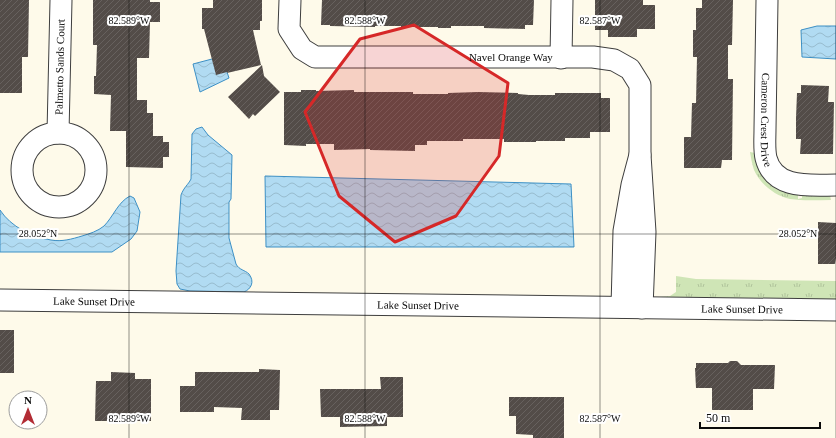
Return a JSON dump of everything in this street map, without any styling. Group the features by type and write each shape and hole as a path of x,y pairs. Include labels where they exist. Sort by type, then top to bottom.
{"street":[{"name":"Palmetto Sands Court","path":"58,134 61,0"},
{"name":"Navel Orange Way","path":"290,0 289,29 302,49 315,57 593,57 614,60 630,69 640,85 640,155"},
{"path":"561,58 562,0"},
{"name":"Cameron Crest Drive","path":"767,0 766,159 774,173 789,183 798,185 836,185"},
{"path":"622,307 624,231 632,185 640,155"},
{"path":"640,155 645,232 642,308"},
{"name":"Lake Sunset Drive","path":"0,300 836,310"}],"highlighted area":[{"path":"414,25 508,83 499,156 456,216 395,242 339,196 305,112 360,39"}],"green space":[{"path":"750,152 755,153 798,194 798,199 802,198 802,195 830,195 831,200 790,199 779,195 769,189 760,180 753,168"},
{"path":"676,276 696,279 836,281 836,303 637,301 670,296 676,292"}],"water":[{"path":"817,26 836,26 836,59 802,57 801,30"},
{"path":"212,59 227,72 229,78 200,92 193,64"},
{"path":"202,127 208,135 232,155 231,199 229,202 229,238 236,264 239,268 249,274 252,280 249,289 244,292 190,291 180,289 177,284 176,271 181,195 191,179 192,134 196,129"},
{"path":"265,176 571,184 574,247 266,247"},
{"path":"130,196 134,198 140,212 137,231 131,239 112,252 0,252 0,210 16,226 29,234 55,241 74,238 102,228 122,202"}],"building":[{"path":"0,0 29,0 28,57 22,57 22,93 0,93"},
{"path":"93,0 150,0 150,2 160,2 160,22 150,22 149,58 137,58 137,100 147,100 147,113 153,113 153,136 163,136 163,142 169,142 169,157 163,157 163,168 126,167 126,131 110,131 111,95 94,94 97,45 93,45"},
{"path":"213,0 262,0 262,21 260,21 260,30 253,30 261,65 216,75 204,29 202,29 202,8 213,8"},
{"path":"322,0 534,0 533,25 525,25 525,29 484,28 484,26 451,26 451,28 438,28 321,25"},
{"path":"595,0 643,0 643,5 655,5 655,29 637,29 637,37 608,37 608,30 595,30"},
{"path":"702,0 733,0 732,45 728,45 728,79 733,79 732,160 722,160 721,168 684,168 684,137 691,137 692,103 696,103 697,57 693,57 693,30 696,30 696,8 702,8"},
{"path":"262,65 264,76 280,92 255,116 253,114 249,119 228,97"},
{"path":"801,85 829,86 828,102 834,102 833,154 800,154 801,139 796,139 796,118 797,93 801,93"},
{"path":"301,90 413,92 413,94 478,92 555,95 555,93 601,93 601,98 610,98 610,132 590,132 590,138 565,138 565,141 504,142 504,139 463,139 463,141 427,141 427,145 415,145 415,151 370,149 334,150 334,144 306,144 306,146 284,145 284,92 301,92"},
{"path":"818,222 836,223 835,264 818,264"},
{"path":"0,330 14,330 14,373 0,373"},
{"path":"730,361 737,361 741,365 775,365 774,389 753,389 753,410 712,410 712,388 696,388 696,363 728,363"},
{"path":"259,369 280,370 279,410 270,410 270,420 241,420 242,408 214,407 214,412 180,412 180,386 195,386 195,372 259,372"},
{"path":"111,372 135,373 135,379 151,379 151,421 95,421 96,381 111,381"},
{"path":"380,377 403,377 403,417 387,417 387,426 340,427 340,417 321,417 320,389 381,389"},
{"path":"509,397 564,397 564,438 533,438 533,435 516,434 516,416 509,416"}]}
